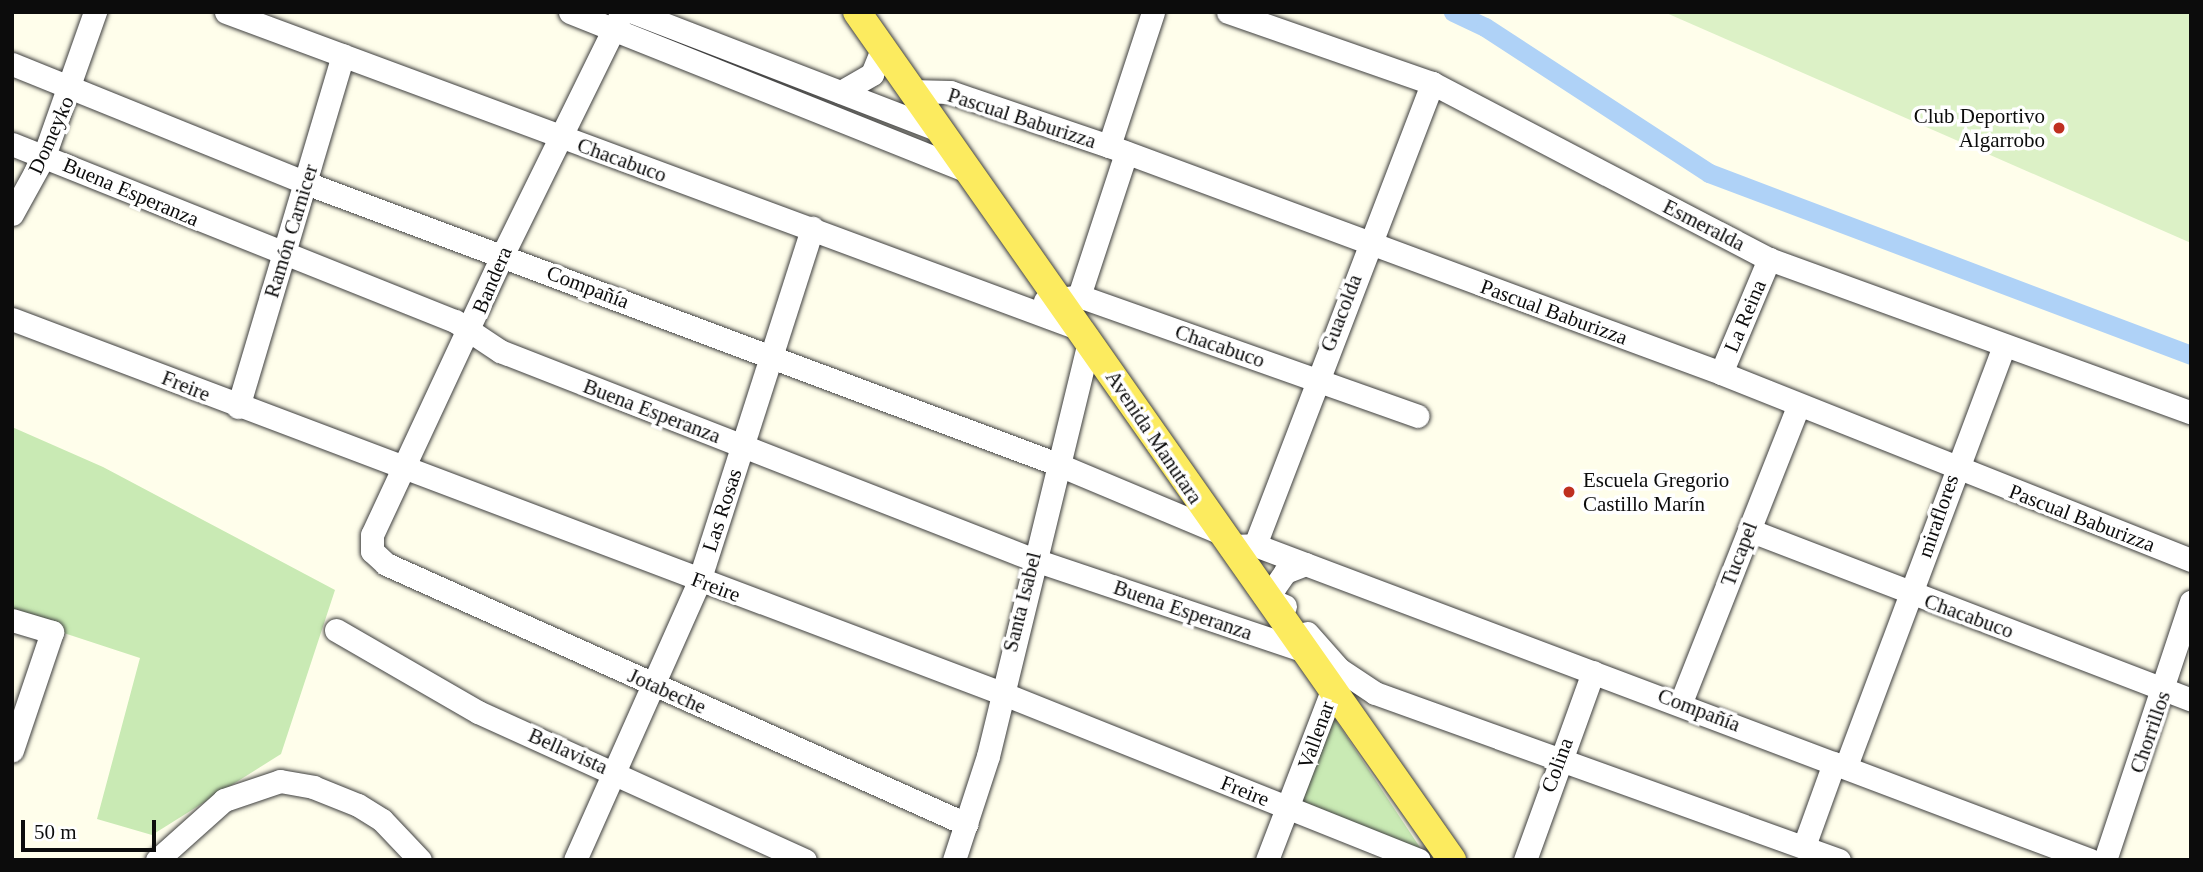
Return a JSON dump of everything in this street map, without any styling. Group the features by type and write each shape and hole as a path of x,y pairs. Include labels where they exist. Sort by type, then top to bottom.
{"main road":[{"name":"Avenida Manutara","path":"857,12 963,169 1069,298 1083,335 1191,490 1234,541 1305,651 1452,860"}],"street":[{"name":"Domeyko","path":"12,214 44,156 71,89 95,12"},
{"name":"Chacabuco","path":"226,12 561,138 1021,302 1083,335"},
{"path":"570,12 618,21 963,169"},
{"name":"Pascual Baburizza","path":"633,12 937,129"},
{"path":"1069,298 1117,150 1153,12"},
{"name":"Esmeralda","path":"1228,12 1432,83 1769,259 2191,413"},
{"name":"Bandera","path":"372,551 372,536 470,332 503,254 618,21"},
{"path":"841,92 872,74 882,49"},
{"name":"Ramón Carnicer","path":"238,407 343,55"},
{"name":"Compañía","path":"12,64 306,183 503,254 1058,464 1234,541 1306,564 1593,672 1681,702 2090,860"},
{"name":"Guacolda","path":"1234,541 1315,379 1432,83"},
{"name":"Pascual Baburizza","path":"910,91 950,92 1117,150 1368,245 1721,373 1798,406 2191,560"},
{"name":"Buena Esperanza","path":"12,144 283,256 455,321 500,351 742,446 1032,559 1305,651"},
{"name":"Las Rosas","path":"575,860 650,684 699,581 742,446 767,355 811,228"},
{"name":"La Reina","path":"1721,373 1769,259"},
{"name":"Chacabuco","path":"1021,302 1069,298 1315,379 1417,416"},
{"name":"Freire","path":"12,319 238,407 406,465 699,581 999,692 1419,860"},
{"name":"Santa Isabel","path":"954,860 966,824 1058,464 1083,335"},
{"name":"miraflores","path":"1804,846 1912,595 1954,468 2004,346"},
{"name":"Tucapel","path":"1681,702 1798,406"},
{"path":"1164,509 1181,503 1191,490"},
{"name":"Chacabuco","path":"1749,530 1912,595 2191,700"},
{"name":"Jotabeche","path":"372,551 386,564 966,824"},
{"path":"1271,600 1285,572 1306,564"},
{"name":"Buena Esperanza","path":"1271,600 1291,612 1339,669 1375,693 1839,860"},
{"name":"Chorrillos","path":"2105,860 2165,690 2191,602"},
{"path":"12,620 52,632 12,750"},
{"name":"Bellavista","path":"336,630 478,712 613,771 692,812 806,860"},
{"name":"Colina","path":"1525,860 1558,759 1593,672"},
{"name":"Vallenar","path":"1267,860 1290,808 1333,688"},
{"path":"157,860 224,800 280,781 313,787 358,804 383,820 420,860"}],"green space":[{"name":"Club Deportivo Algarrobo","path":"1664,12 2191,12 2191,243"},
{"path":"12,427 103,467 335,590 281,754 152,835 97,819 140,658 12,616"},
{"path":"1331,713 1425,855 1294,800"}],"waterway":[{"path":"1453,12 1485,27 1709,173 2191,355"}],"place":[{"name":"Club Deportivo Algarrobo","path":"2059,128"},
{"name":"Escuela Gregorio Castillo Marín","path":"1569,492"}]}
